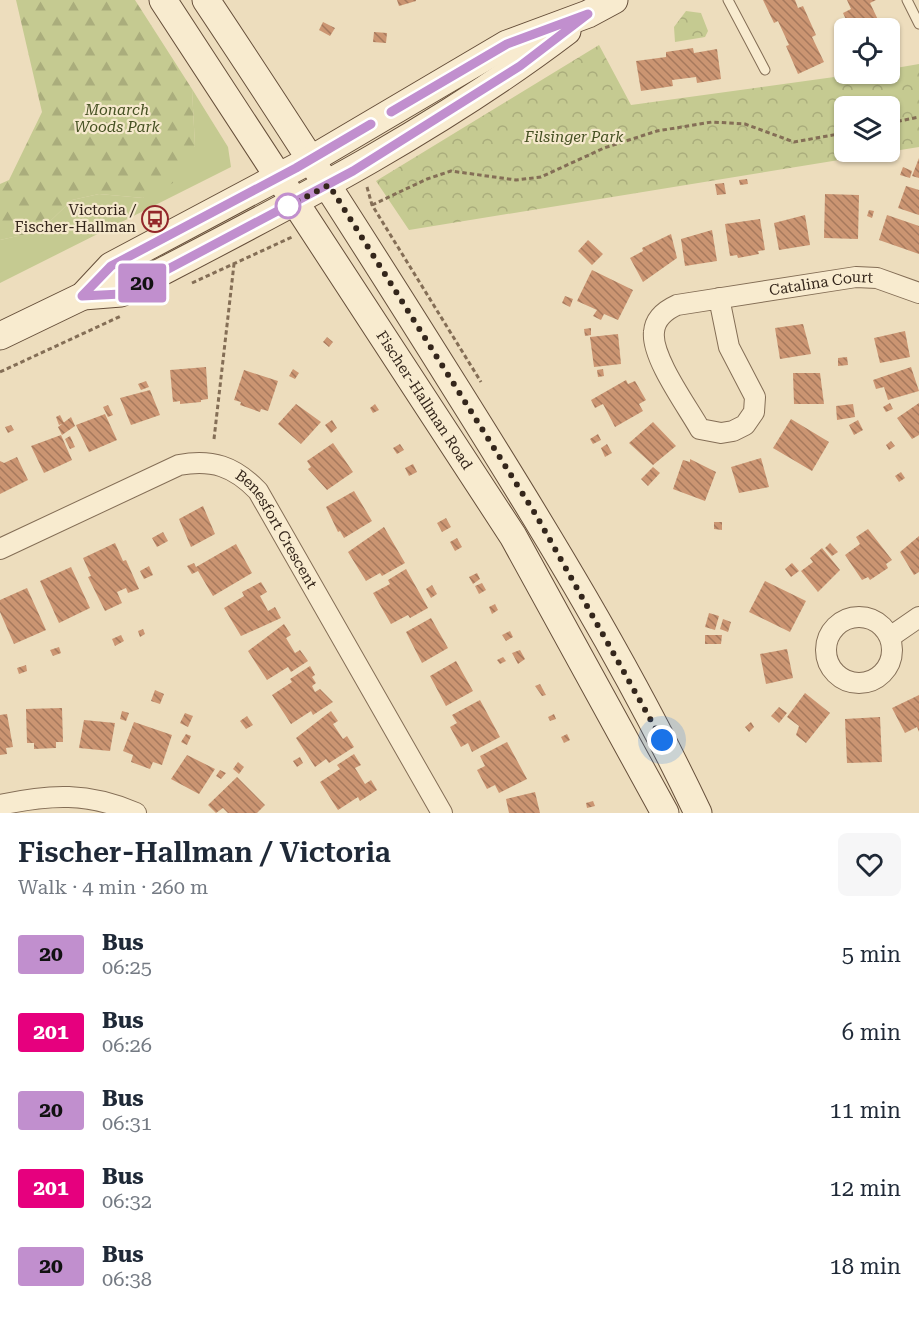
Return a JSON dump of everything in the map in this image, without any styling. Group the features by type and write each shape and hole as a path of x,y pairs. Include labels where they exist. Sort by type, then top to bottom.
{"main road":[{"name":"Fischer-Hallman Road","path":"163,0 513,536 665,813"},
{"path":"206,0 329,185 536,515 674,760 698,813"},
{"path":"0,336 82,296 111,266 312,159 507,44 588,14 614,0"},
{"path":"82,296 121,294 329,185 520,66 588,14"}],"street":[{"name":"Catalina Court","path":"719,298 729,347 755,397 754,412 745,425 721,433 700,429 654,346 653,329 664,311 677,304 856,277 877,278 919,293"},
{"name":"Benesfort Crescent","path":"0,549 179,465 212,462 243,475 258,491 442,813"},
{"path":"890,637 919,617"},
{"path":"0,805 41,796 74,796 105,802 136,813"}],"lane":[{"path":"728,0 765,70"},
{"path":"907,0 919,24"}],"path":[{"path":"900,121 919,117"},
{"path":"364,197 367,190 372,205 427,179 451,171 516,180 541,177 604,148 657,131 712,122 745,124 794,142 834,135"},
{"path":"214,439 234,264"}],"green space":[{"name":"Monarch Woods Park","path":"16,0 135,0 192,89 195,146 173,183 143,198 99,194 72,200 40,231 0,240 0,184 9,180 42,112"},
{"path":"686,11 701,13 708,31 705,37 675,42 674,27"},
{"name":"Filsinger Park","path":"599,45 631,105 834,77 834,84 900,84 900,67 919,64 919,147 900,150 900,96 834,96 834,161 409,230 376,181"},
{"path":"192,89 228,147 231,167 0,283 0,240 40,231 72,200 99,194 143,198 195,146"}],"building":[{"path":"397,0 416,0 416,1 399,6"},
{"path":"763,0 795,0 798,8 803,6 816,35 812,37 824,62 798,74 786,46 789,45 778,21 774,23"},
{"path":"847,0 876,0 870,3 877,18 845,18 843,13 851,9"},
{"path":"323,22 335,28 330,36 319,30"},
{"path":"374,32 387,33 386,43 373,42"},
{"path":"693,48 694,53 717,49 721,79 697,83 696,77 672,80 673,86 641,91 636,61 666,57 666,52"},
{"path":"919,158 919,178 912,176"},
{"path":"903,167 912,171 910,178 900,175"},
{"path":"747,179 748,184 740,185 739,180"},
{"path":"724,183 726,194 717,195 715,184"},
{"path":"906,186 919,190 919,215 898,208"},
{"path":"825,194 859,195 858,239 824,238"},
{"path":"869,210 874,211 872,218 867,216"},
{"path":"805,215 810,245 779,250 774,223"},
{"path":"887,215 919,226 919,254 879,240"},
{"path":"760,219 765,250 758,251 759,254 738,258 737,255 730,256 725,224"},
{"path":"712,230 717,261 685,266 681,239"},
{"path":"671,234 677,258 643,282 630,258 643,251 642,248"},
{"path":"588,240 603,254 592,265 578,251"},
{"path":"592,270 633,290 618,320 604,314 601,320 593,316 597,310 577,301"},
{"path":"565,296 573,299 570,307 562,303"},
{"path":"803,324 811,354 780,359 775,328"},
{"path":"591,328 591,335 585,336 584,329"},
{"path":"905,331 910,357 880,363 874,338"},
{"path":"618,334 621,364 594,367 590,337"},
{"path":"327,337 333,342 329,347 323,342"},
{"path":"847,357 848,365 838,366 838,358"},
{"path":"206,367 208,399 180,404 180,401 173,402 170,370"},
{"path":"911,367 919,391 888,400 884,387 876,389 873,380"},
{"path":"293,369 299,373 295,379 289,376"},
{"path":"603,369 604,376 598,377 597,370"},
{"path":"244,370 278,381 268,411 261,409 260,412 240,405 241,402 234,400"},
{"path":"793,373 820,373 824,404 794,404"},
{"path":"626,380 628,384 635,381 646,400 639,404 643,411 615,427 603,404 595,408 591,400"},
{"path":"146,381 149,387 141,390 138,384"},
{"path":"150,390 160,415 131,425 120,398"},
{"path":"890,403 893,409 886,412 883,407"},
{"path":"919,403 919,435 912,439 897,418"},
{"path":"296,404 321,422 301,444 278,424"},
{"path":"375,404 379,410 373,413 370,408"},
{"path":"853,404 855,417 837,420 836,406"},
{"path":"108,405 113,415 108,417 103,407"},
{"path":"105,414 117,440 89,452 76,425"},
{"path":"60,415 64,423 59,425 56,417"},
{"path":"71,417 75,426 62,435 58,427"},
{"path":"791,419 829,442 812,471 773,448"},
{"path":"332,420 337,428 331,433 325,425"},
{"path":"858,420 863,430 854,435 849,425"},
{"path":"653,422 676,446 653,465 629,443"},
{"path":"11,425 14,430 8,433 5,427"},
{"path":"598,434 601,440 593,444 590,439"},
{"path":"61,435 72,460 44,473 31,446"},
{"path":"70,436 75,447 70,449 65,439"},
{"path":"891,441 895,446 889,450 886,445"},
{"path":"333,443 353,472 327,490 308,469 311,467 307,461"},
{"path":"400,444 404,450 397,454 393,448"},
{"path":"607,444 612,453 605,457 601,448"},
{"path":"17,457 28,480 0,494 0,461 4,463"},
{"path":"761,458 769,487 739,493 731,467"},
{"path":"690,459 716,472 705,501 673,489 683,460 690,462"},
{"path":"413,464 417,472 409,476 405,468"},
{"path":"653,467 660,473 648,486 641,479"},
{"path":"901,472 905,478 899,482 895,476"},
{"path":"354,491 372,521 344,538 340,531 338,532 326,507"},
{"path":"203,506 215,534 191,547 179,519"},
{"path":"446,518 451,527 442,532 437,523"},
{"path":"714,522 722,522 722,530 714,529"},
{"path":"384,527 405,563 382,576 380,573 366,581 348,552"},
{"path":"868,529 892,560 886,564 888,568 870,580 868,577 862,580 845,555 860,544 856,537"},
{"path":"163,532 168,541 157,547 152,538"},
{"path":"919,536 919,572 914,575 900,552"},
{"path":"457,538 462,547 455,551 450,542"},
{"path":"115,543 123,561 126,560 139,589 128,593 126,588 117,592 122,603 105,611 88,577 91,576 83,558"},
{"path":"830,543 838,552 832,556 825,548"},
{"path":"236,544 252,573 213,596 198,571 192,574 187,566 194,563 196,567"},
{"path":"822,548 840,570 818,592 801,571 813,562 810,558"},
{"path":"792,563 799,571 791,577 785,569"},
{"path":"149,566 153,575 144,579 140,571"},
{"path":"71,567 90,608 59,623 40,581"},
{"path":"406,569 428,608 410,618 408,615 391,624 373,593 390,584 388,580"},
{"path":"477,573 480,579 473,584 469,577"},
{"path":"765,581 806,601 790,632 749,612"},
{"path":"261,582 267,592 260,596 268,611 275,607 281,618 241,636 224,608 244,596 242,592"},
{"path":"482,583 486,590 479,594 475,586"},
{"path":"432,585 437,594 431,598 426,589"},
{"path":"27,588 46,630 14,644 0,612 0,600"},
{"path":"495,604 498,610 492,614 489,607"},
{"path":"709,613 719,616 715,630 705,627"},
{"path":"431,618 448,648 422,663 406,632"},
{"path":"723,619 731,622 728,632 720,629"},
{"path":"284,624 291,635 286,638 295,653 300,650 308,661 291,672 288,667 267,680 248,651"},
{"path":"143,629 145,634 140,637 138,631"},
{"path":"510,631 513,637 506,641 502,635"},
{"path":"121,635 124,641 115,646 112,639"},
{"path":"705,635 722,635 721,644 705,644"},
{"path":"59,647 61,653 53,656 50,650"},
{"path":"787,649 793,678 766,684 760,654"},
{"path":"520,650 525,659 518,664 512,653"},
{"path":"503,657 506,661 500,664 497,660"},
{"path":"456,661 473,691 446,706 430,676"},
{"path":"26,665 27,671 19,674 17,668"},
{"path":"310,666 315,675 312,677 316,683 312,686 315,692 320,689 333,702 313,715 311,711 291,724 272,695"},
{"path":"540,684 546,695 542,696 535,686"},
{"path":"155,690 164,694 160,704 151,701"},
{"path":"805,693 830,713 806,743 796,735 799,726 787,717"},
{"path":"919,695 919,732 917,727 905,733 892,708"},
{"path":"480,700 500,737 472,752 468,743 461,747 450,727 457,723 452,715"},
{"path":"779,707 787,713 779,723 771,716"},
{"path":"62,708 63,742 56,742 56,748 34,749 34,743 27,743 26,709"},
{"path":"122,711 129,713 126,721 120,719"},
{"path":"331,711 338,721 333,724 343,739 347,736 354,747 329,763 326,759 315,767 296,738"},
{"path":"185,713 193,716 188,727 180,723"},
{"path":"7,714 13,747 6,748 7,754 0,755 0,715"},
{"path":"554,714 556,719 550,721 548,717"},
{"path":"247,716 253,725 246,729 240,721"},
{"path":"880,717 882,762 847,763 845,719"},
{"path":"84,720 115,723 110,751 79,748"},
{"path":"134,722 172,735 162,765 153,762 150,769 131,762 133,755 123,751"},
{"path":"751,722 754,727 749,732 745,727"},
{"path":"186,734 191,736 187,745 181,742"},
{"path":"567,734 570,740 564,743 561,737"},
{"path":"507,742 527,779 499,793 495,785 487,789 477,770 485,766 480,756"},
{"path":"354,754 361,765 355,768 365,784 371,780 377,790 360,801 358,797 338,810 320,782 340,769 337,765"},
{"path":"187,755 215,769 199,794 171,779"},
{"path":"300,757 303,763 297,767 293,761"},
{"path":"238,762 244,767 239,774 233,769"},
{"path":"220,770 226,773 221,779 216,776"},
{"path":"237,777 265,805 257,813 228,813 223,808 216,813 208,805"},
{"path":"535,792 540,813 509,813 506,799"},
{"path":"593,801 595,806 587,808 586,803"}],"bus line":[{"name":"20","path":"371,124 296,168 111,266 82,296 121,294 329,185 520,66 588,14 507,44 391,112"}],"place":[{"name":"Victoria / Fischer-Hallman","path":"155,219"}],"route":[{"path":"288,206 329,185 536,515 662,740"}]}
